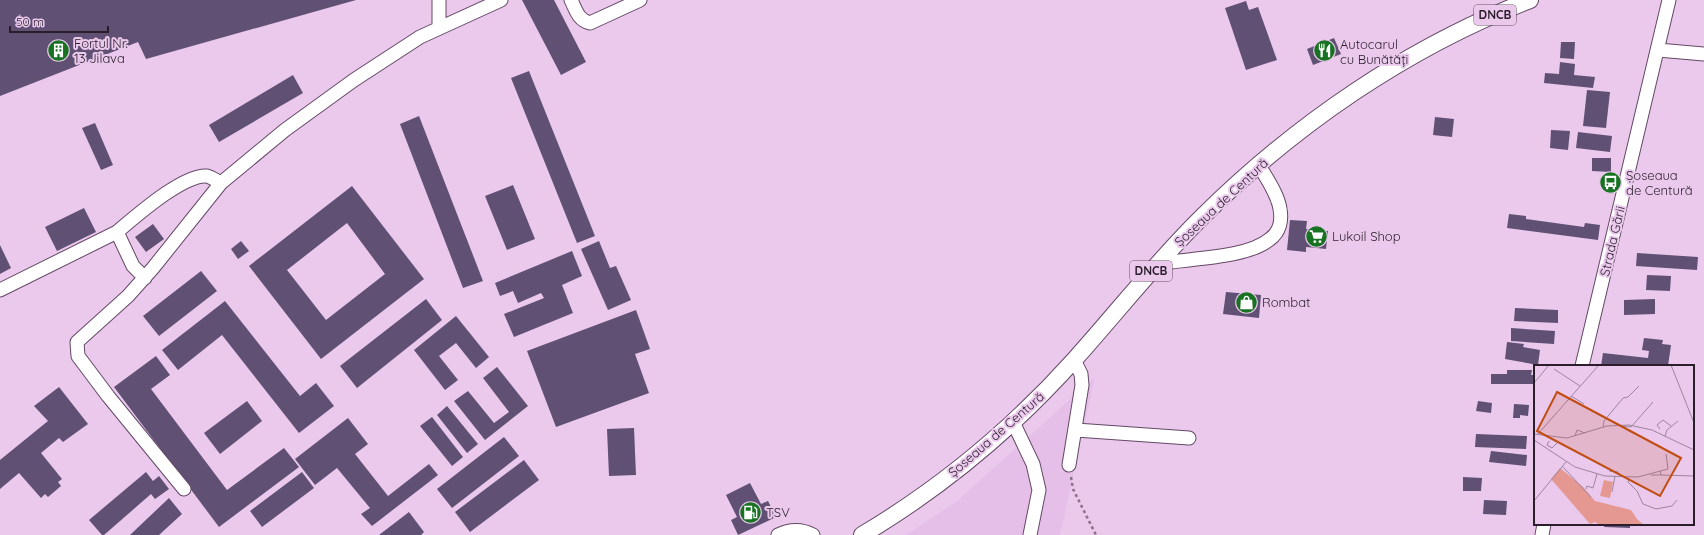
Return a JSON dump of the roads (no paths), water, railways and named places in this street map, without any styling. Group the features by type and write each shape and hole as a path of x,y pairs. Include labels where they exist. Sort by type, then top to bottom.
{"main road":[{"name":"Șoseaua de Centură","path":"862,535 884,522 938,484 1013,422 1074,360 1157,264 1203,216 1259,164 1310,124 1381,75 1432,46 1530,0"}],"street":[{"path":"439,0 439,27"},
{"path":"184,489 108,396 78,356 77,342 128,296 145,278 221,183 285,130 348,84 420,37 439,27 501,0"},
{"path":"571,0 579,18 590,22 640,0"},
{"name":"Strada Gării","path":"1582,365 1669,0"},
{"path":"1658,50 1704,54"},
{"path":"1157,264 1229,254 1255,248 1270,239 1277,231 1281,221 1280,207 1259,164"},
{"path":"0,290 117,232 157,200 186,181 207,176 221,183"},
{"path":"117,232 133,266 145,278"},
{"path":"1069,466 1076,430 1082,385 1081,374 1074,360"},
{"path":"1013,422 1033,464 1039,490 1030,535"},
{"path":"1076,430 1189,438"},
{"path":"1542,535 1544,525"},
{"path":"778,535 794,530 806,531 813,535"}],"place":[{"name":"Fortul Nr. 13 Jilava","path":"59,50"},
{"name":"Autocarul cu Bunătăți","path":"1324,51"},
{"name":"Șoseaua de Centură","path":"1611,182"},
{"name":"Lukoil Shop","path":"1317,236"},
{"name":"Rombat","path":"1247,302"},
{"name":"TSV","path":"751,512"}]}
